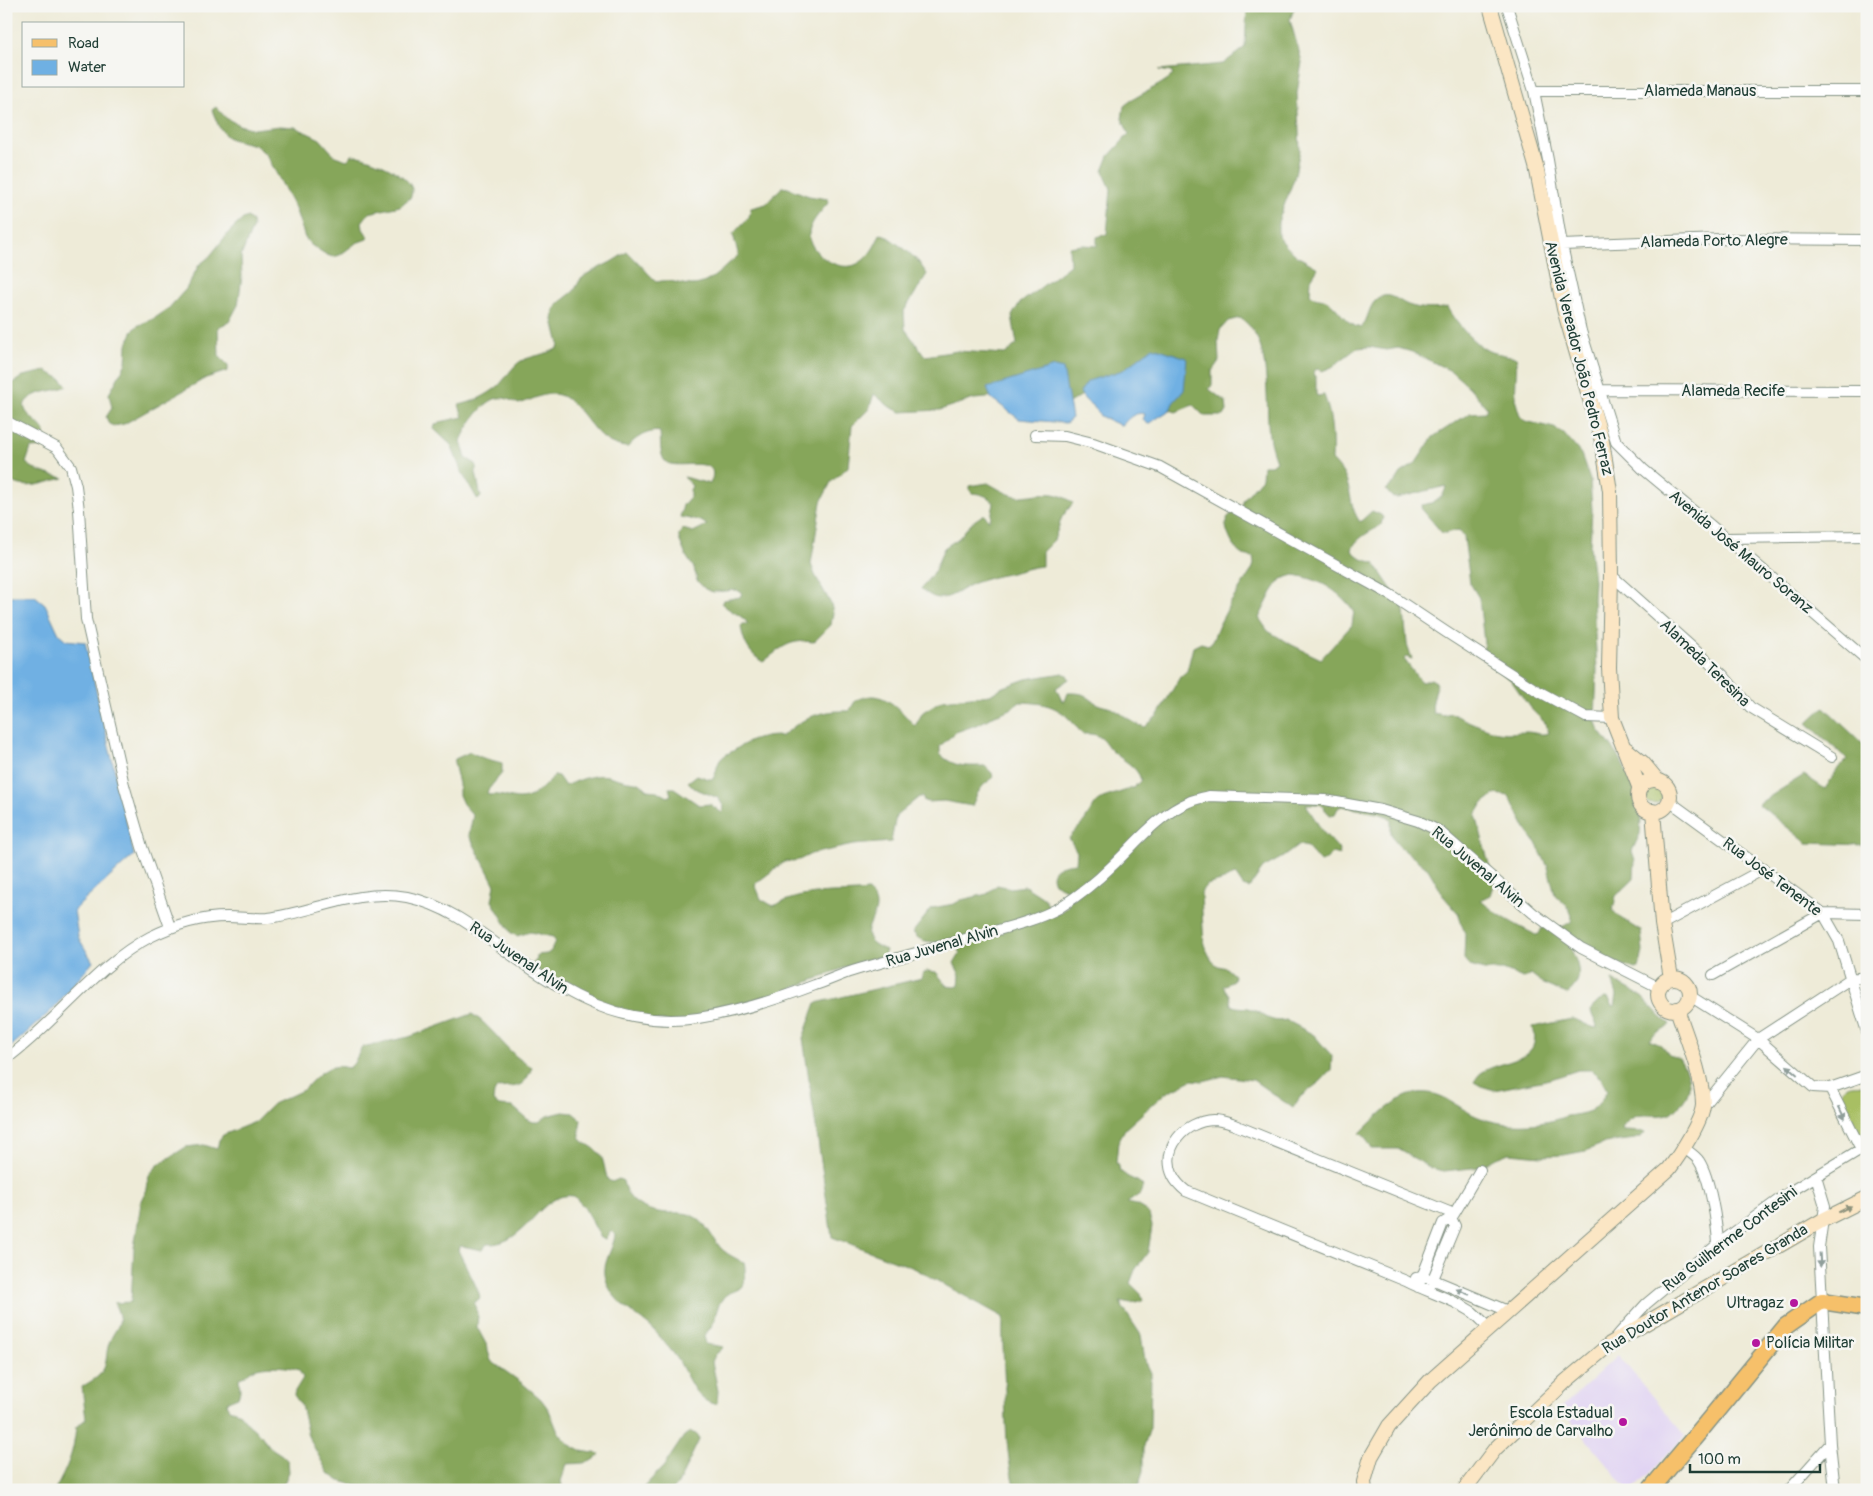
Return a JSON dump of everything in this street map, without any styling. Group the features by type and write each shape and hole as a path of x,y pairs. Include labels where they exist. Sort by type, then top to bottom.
{"main road":[{"name":"Avenida Vereador João Pedro Ferraz","path":"1490,6 1536,166 1564,309 1602,440 1610,491 1609,668 1612,718 1626,749 1640,789"},
{"name":"Avenida Vereador João Pedro Ferraz","path":"1626,749 1643,763 1658,780"},
{"path":"1658,780 1669,791 1669,801 1663,809 1653,812 1640,803 1638,798 1640,789 1648,781 1658,780"},
{"path":"1653,812 1662,924 1672,978"},
{"path":"1672,978 1685,982 1690,991 1690,996 1685,1005 1677,1009 1670,1009 1659,998 1660,988 1667,980 1672,978"},
{"path":"1366,1490 1364,1482 1371,1457 1389,1426 1430,1381 1669,1169 1684,1148 1703,1107 1700,1081 1677,1009"},
{"name":"Rua Doutor Antenor Soares Granda","path":"1464,1490 1495,1449 1566,1380 1610,1344 1822,1220 1867,1198"},
{"path":"1650,1489 1786,1326 1822,1301 1867,1308"}],"street":[{"path":"1507,6 1534,91 1562,245 1581,331 1600,390"},
{"name":"Alameda Manaus","path":"1534,91 1867,91"},
{"name":"Alameda Porto Alegre","path":"1562,245 1721,239 1867,240"},
{"name":"Alameda Recife","path":"1600,390 1867,391"},
{"name":"Avenida José Mauro Soranz","path":"1600,390 1616,442 1643,469 1867,660"},
{"path":"6,421 57,448 71,467 79,510 86,619 124,785 142,848 170,927"},
{"path":"1035,435 1065,436 1093,443 1160,467 1389,594 1536,690 1586,717 1612,718"},
{"path":"1726,538 1867,536"},
{"name":"Alameda Teresina","path":"1611,575 1723,675 1750,707 1832,757"},
{"name":"Rua Juvenal Alvin","path":"6,1059 39,1032 110,965 145,940 170,927 224,917 265,918 372,894 403,896 449,911 538,975 572,994 635,1018 667,1020 698,1018 738,1009 854,971 1030,921 1058,908 1083,891 1112,867 1154,824 1173,810 1190,801 1208,796 1325,800 1381,810 1418,821 1439,831 1532,913 1581,948 1660,988"},
{"name":"Rua José Tenente","path":"1669,801 1823,912 1840,941 1867,1032"},
{"path":"1662,924 1764,870"},
{"path":"1713,975 1823,912 1867,914"},
{"path":"1703,1107 1758,1039 1850,979 1867,977"},
{"path":"1690,996 1758,1039 1813,1087 1830,1088 1867,1075"},
{"name":"Rua Guilherme Contesini","path":"1610,1344 1646,1304 1718,1244 1788,1193 1861,1149 1830,1088"},
{"path":"1453,1216 1232,1124 1215,1120 1199,1122 1187,1128 1179,1135 1170,1155 1170,1166 1174,1176 1186,1191 1406,1280 1423,1285 1473,1312 1489,1327"},
{"path":"1684,1148 1698,1159 1703,1169 1717,1229 1718,1244"},
{"path":"1423,1285 1443,1223 1453,1216 1480,1170"},
{"path":"1816,1176 1825,1206 1819,1247 1830,1444 1835,1490"},
{"path":"1423,1285 1434,1280 1455,1226 1453,1216"},
{"path":"1434,1280 1508,1311"},
{"path":"1789,1490 1830,1444"}],"shaded area":[{"name":"Escola Estadual Jerônimo de Carvalho","path":"1618,1355 1685,1436 1633,1490 1628,1490 1561,1408"}],"green space":[{"path":"1247,6 1295,6 1290,20 1302,62 1297,93 1300,150 1294,179 1278,222 1278,236 1297,256 1318,268 1311,279 1310,294 1331,303 1346,320 1361,328 1375,301 1383,296 1394,297 1408,305 1417,307 1433,309 1447,307 1460,326 1478,344 1491,352 1517,358 1515,399 1520,416 1525,421 1554,428 1563,433 1581,454 1590,480 1592,510 1590,546 1594,581 1593,599 1597,669 1595,720 1599,730 1618,755 1633,785 1641,819 1640,834 1632,851 1635,860 1634,879 1616,896 1613,910 1622,919 1641,931 1643,952 1639,968 1635,969 1573,948 1572,951 1579,974 1576,984 1567,994 1545,985 1531,974 1523,978 1503,970 1484,970 1470,966 1464,959 1465,934 1458,913 1445,898 1428,869 1394,840 1389,817 1342,806 1338,808 1335,814 1330,815 1320,804 1306,804 1322,831 1338,848 1340,855 1333,853 1320,862 1307,847 1299,845 1263,868 1249,888 1243,886 1235,874 1204,888 1201,895 1204,945 1212,961 1218,966 1226,968 1234,975 1233,981 1223,986 1229,995 1231,1005 1247,1008 1270,1019 1286,1020 1314,1035 1332,1056 1331,1070 1321,1081 1300,1097 1293,1108 1253,1080 1223,1076 1203,1081 1192,1080 1164,1094 1125,1129 1118,1142 1116,1162 1120,1171 1143,1186 1140,1194 1127,1203 1144,1209 1149,1215 1152,1226 1148,1252 1135,1270 1130,1283 1141,1294 1143,1300 1131,1303 1120,1301 1141,1335 1145,1360 1151,1373 1150,1428 1143,1449 1143,1472 1137,1490 1015,1490 1007,1440 1003,1317 914,1268 832,1237 803,1038 816,1003 922,978 923,973 927,971 936,972 947,986 959,986 960,975 954,963 960,953 955,947 950,944 923,940 918,938 913,932 932,908 954,904 961,900 987,894 997,885 1010,888 1025,886 1045,899 1052,913 1058,914 1070,904 1063,902 1061,897 1070,891 1054,883 1052,878 1053,873 1058,867 1076,863 1077,852 1069,838 1083,823 1096,803 1103,798 1133,788 1141,780 1136,770 1115,754 1099,736 1082,734 1069,718 1062,713 1040,704 1020,702 1011,709 979,724 956,732 940,746 940,754 955,764 985,766 992,773 993,778 980,790 972,806 944,801 928,802 919,797 896,816 891,842 853,845 811,854 799,860 784,862 755,884 761,899 773,906 797,897 809,895 868,891 874,900 876,908 869,927 869,939 886,950 884,956 859,962 755,1003 694,1023 629,1019 566,984 529,968 537,959 537,955 547,954 551,951 555,941 553,937 530,932 517,936 511,933 492,901 495,885 469,835 473,815 463,804 459,795 459,784 454,763 455,759 470,752 502,763 502,773 488,790 487,793 489,795 525,798 536,793 555,775 558,776 565,786 586,778 603,775 637,782 648,790 657,791 668,797 671,795 669,788 674,788 699,805 710,804 722,813 724,807 718,798 694,788 688,782 697,775 713,779 721,759 745,744 756,739 782,736 805,719 821,713 849,711 856,700 866,697 872,696 885,699 915,726 923,712 942,700 990,695 1001,688 1026,679 1063,673 1069,679 1056,688 1062,701 1065,701 1068,693 1081,694 1145,727 1158,715 1180,677 1187,671 1193,647 1201,643 1208,645 1212,642 1231,602 1254,564 1253,557 1241,554 1235,548 1226,525 1228,517 1241,508 1244,499 1262,478 1263,465 1271,465 1276,461 1269,438 1267,389 1263,355 1251,327 1240,318 1228,321 1220,330 1218,341 1219,361 1212,371 1212,385 1209,389 1226,402 1227,411 1224,416 1204,416 1193,405 1176,412 1170,410 1163,403 1113,377 1067,404 1000,390 987,398 974,399 940,410 901,412 890,407 874,394 869,409 852,426 848,467 831,482 821,502 811,564 831,604 833,613 831,625 814,642 805,641 786,645 763,662 751,652 744,638 741,627 743,624 748,624 743,618 721,603 724,600 740,597 742,593 737,590 713,592 705,589 697,581 694,568 686,556 679,539 679,534 683,529 693,532 707,525 701,521 680,517 683,505 690,497 692,486 684,477 710,484 713,474 711,468 705,465 679,465 666,462 661,452 660,432 656,431 638,438 628,447 611,443 600,435 574,405 560,395 544,395 519,404 506,398 497,398 490,401 478,413 467,428 461,441 466,458 476,464 481,497 478,500 462,473 451,445 434,429 435,425 440,422 463,417 459,405 479,398 493,390 521,361 558,348 559,344 553,320 554,310 559,303 574,291 580,280 587,274 627,252 657,282 666,281 692,285 705,282 738,256 733,234 749,217 751,208 766,204 782,187 809,196 828,199 828,203 813,223 809,232 811,243 815,250 827,260 843,266 857,264 865,259 880,234 885,235 918,261 927,274 904,311 905,329 925,356 957,351 1005,354 1017,344 1012,316 1019,304 1070,265 1069,247 1082,245 1097,246 1097,237 1107,234 1111,189 1103,171 1109,156 1129,134 1122,119 1124,106 1173,75 1171,72 1159,70 1223,64 1245,47","holes":["1369,347 1387,350 1398,348 1412,352 1451,371 1470,388 1487,408 1485,412 1470,413 1433,437 1415,464 1401,473 1396,481 1386,490 1392,497 1397,498 1446,486 1440,498 1434,502 1422,505 1421,508 1442,533 1459,530 1464,537 1470,583 1479,598 1484,643 1482,658 1511,680 1530,708 1546,724 1549,733 1498,732 1474,724 1451,713 1443,715 1433,713 1432,705 1436,682 1431,679 1423,682 1420,681 1404,659 1406,657 1412,659 1407,644 1403,600 1394,593 1374,563 1362,559 1352,551 1359,539 1381,525 1383,517 1372,511 1360,522 1357,517 1345,477 1332,460 1332,435 1329,411 1324,395 1317,396 1316,394 1316,379 1313,372 1317,369 1322,371 1332,367 1357,348","1294,575 1312,579 1335,591 1354,611 1352,625 1321,659 1268,631 1259,618 1281,579","1495,794 1509,796 1548,867 1555,895 1569,908 1572,916 1571,922 1560,928 1542,928 1539,934 1536,935 1500,915 1480,900 1490,895 1496,876 1490,868 1476,815 1483,803"]},
{"path":"216,107 226,118 239,125 254,129 280,126 295,127 320,139 335,156 347,160 352,155 359,156 386,166 409,183 412,189 411,197 400,206 369,213 362,222 363,229 368,236 367,239 356,243 340,255 333,257 327,255 311,245 305,238 295,208 266,154 255,145 226,136 219,127 212,110"},
{"path":"248,217 253,227 241,256 242,276 238,305 229,322 218,327 219,356 228,365 228,371 206,378 124,424 114,426 109,424 106,417 112,408 109,394 126,363 127,344 133,330 168,309 186,289 199,265 209,257 229,232 243,219"},
{"path":"46,371 61,379 67,386 39,394 26,402 24,407 26,411 42,427 45,439 43,447 31,448 26,463 39,471 64,478 42,484 21,485 6,479 6,388 23,376"},
{"path":"988,483 1016,496 1054,494 1064,497 1073,503 1062,517 1054,540 1042,552 1042,566 982,580 948,597 938,598 931,596 921,589 935,570 944,548 959,538 971,523 983,515 990,520 994,504 992,501 987,497 972,493 969,489 969,486"},
{"path":"1824,707 1864,745 1867,744 1867,845 1807,843 1758,804 1804,775 1825,789 1839,767 1847,759 1807,723"},
{"path":"1653,784 1660,787 1663,794 1660,801 1653,804 1646,801 1643,794 1646,787"},
{"path":"1612,980 1640,995 1670,1024 1649,1040 1661,1045 1669,1055 1679,1058 1688,1077 1689,1089 1687,1095 1674,1111 1670,1114 1639,1116 1633,1118 1622,1128 1623,1131 1645,1132 1642,1136 1635,1139 1605,1143 1585,1151 1564,1155 1542,1156 1509,1153 1481,1167 1444,1171 1431,1168 1398,1149 1372,1149 1360,1133 1379,1115 1402,1098 1418,1093 1428,1093 1444,1097 1473,1115 1504,1123 1538,1123 1590,1111 1598,1105 1607,1091 1602,1079 1591,1070 1578,1070 1551,1079 1494,1090 1474,1082 1481,1073 1489,1068 1527,1054 1535,1039 1533,1027 1572,1019 1597,1028 1591,1009 1605,998 1609,999 1613,1006 1615,1006 1617,995"},
{"path":"472,1014 488,1026 515,1056 532,1067 523,1083 497,1088 493,1101 499,1106 513,1107 533,1122 539,1122 547,1116 563,1112 573,1113 581,1120 580,1135 582,1140 601,1156 608,1180 612,1182 619,1179 623,1181 625,1189 633,1201 652,1211 685,1213 697,1218 724,1251 744,1263 745,1274 742,1286 723,1298 712,1325 704,1336 706,1344 724,1347 715,1355 712,1362 718,1391 717,1403 707,1402 697,1393 679,1361 660,1337 622,1304 610,1289 606,1279 605,1268 615,1235 611,1231 606,1239 601,1238 584,1207 574,1196 562,1196 551,1201 513,1236 501,1242 487,1244 482,1250 462,1246 458,1250 479,1294 480,1298 474,1303 478,1315 477,1327 486,1344 491,1361 541,1399 549,1410 558,1432 570,1445 581,1451 600,1454 589,1462 567,1464 561,1481 563,1490 371,1490 340,1481 328,1473 308,1436 301,1405 294,1395 303,1378 299,1370 276,1366 256,1368 239,1378 240,1391 238,1397 228,1401 226,1404 229,1409 238,1412 261,1435 268,1446 288,1461 289,1472 281,1490 55,1490 63,1475 74,1445 76,1427 86,1419 82,1387 96,1378 103,1370 110,1340 118,1326 118,1311 114,1303 131,1302 134,1248 141,1203 147,1189 149,1175 158,1165 186,1147 204,1145 217,1149 219,1140 223,1135 255,1122 273,1104 303,1090 319,1074 329,1068 338,1066 349,1068 354,1063 362,1047 409,1037"},
{"path":"1867,1084 1867,1146 1852,1124 1841,1097 1842,1090 1847,1086"},
{"path":"691,1432 698,1435 699,1440 677,1486 673,1490 641,1490 664,1466 684,1436"}],"water":[{"path":"1153,347 1187,358 1184,390 1173,403 1170,410 1148,424 1143,420 1145,414 1141,413 1132,416 1122,426 1100,416 1080,392 1088,381 1123,370"},
{"path":"1054,367 1063,369 1072,418 1066,423 1019,419 991,398 987,388"},
{"path":"6,596 35,596 45,604 59,634 66,640 85,642 134,855 74,910 78,937 93,962 52,1010 6,1051"}],"place":[{"name":"Ultragaz","path":"1794,1303"},
{"name":"Polícia Militar","path":"1756,1343"},
{"name":"Escola Estadual Jerônimo de Carvalho","path":"1623,1422"}]}
